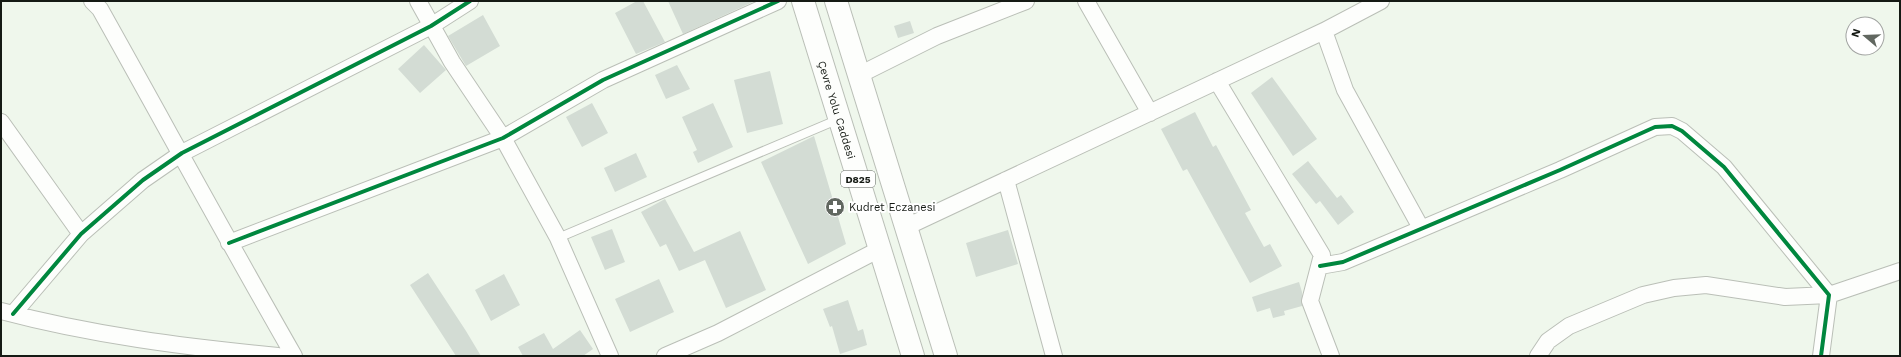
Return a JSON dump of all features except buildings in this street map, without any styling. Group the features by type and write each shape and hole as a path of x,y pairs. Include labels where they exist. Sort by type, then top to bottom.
{"highway":[{"name":"Çevre Yolu Caddesi","path":"803,1 913,356"},
{"name":"D825","path":"836,1 946,356"}],"street":[{"path":"418,1 452,62 503,138 558,238 610,356"},
{"path":"7,313 81,234 143,180 182,153 431,26 470,1"},
{"path":"229,243 503,138 602,80 778,1"},
{"path":"859,75 937,36 1026,1"},
{"path":"1086,1 1150,113"},
{"path":"906,227 1324,31 1381,1"},
{"path":"101,4 229,243 294,356"},
{"path":"1324,31 1345,90 1421,228"},
{"path":"1217,81 1322,255 1310,301 1331,356"},
{"path":"1,122 81,234"},
{"path":"1320,266 1343,262 1560,170 1655,127 1672,126 1682,131 1724,167 1829,295 1821,356"},
{"path":"1006,180 1054,356"},
{"path":"664,356 718,333 880,249"},
{"path":"1538,356 1548,341 1569,326 1643,295 1674,288 1706,285 1784,297 1829,295 1900,271"},
{"path":"7,313 185,346 278,356"}],"lane":[{"path":"558,238 840,119"}],"cycle path":[{"path":"13,314 81,234 143,180 182,153 431,26 470,1"},
{"path":"229,243 503,138 603,80 778,1"},
{"path":"1320,266 1343,262 1560,170 1655,127 1672,126 1682,131 1724,167 1829,295 1821,356"}],"place":[{"name":"Kudret Eczanesi","path":"835,207"}]}
